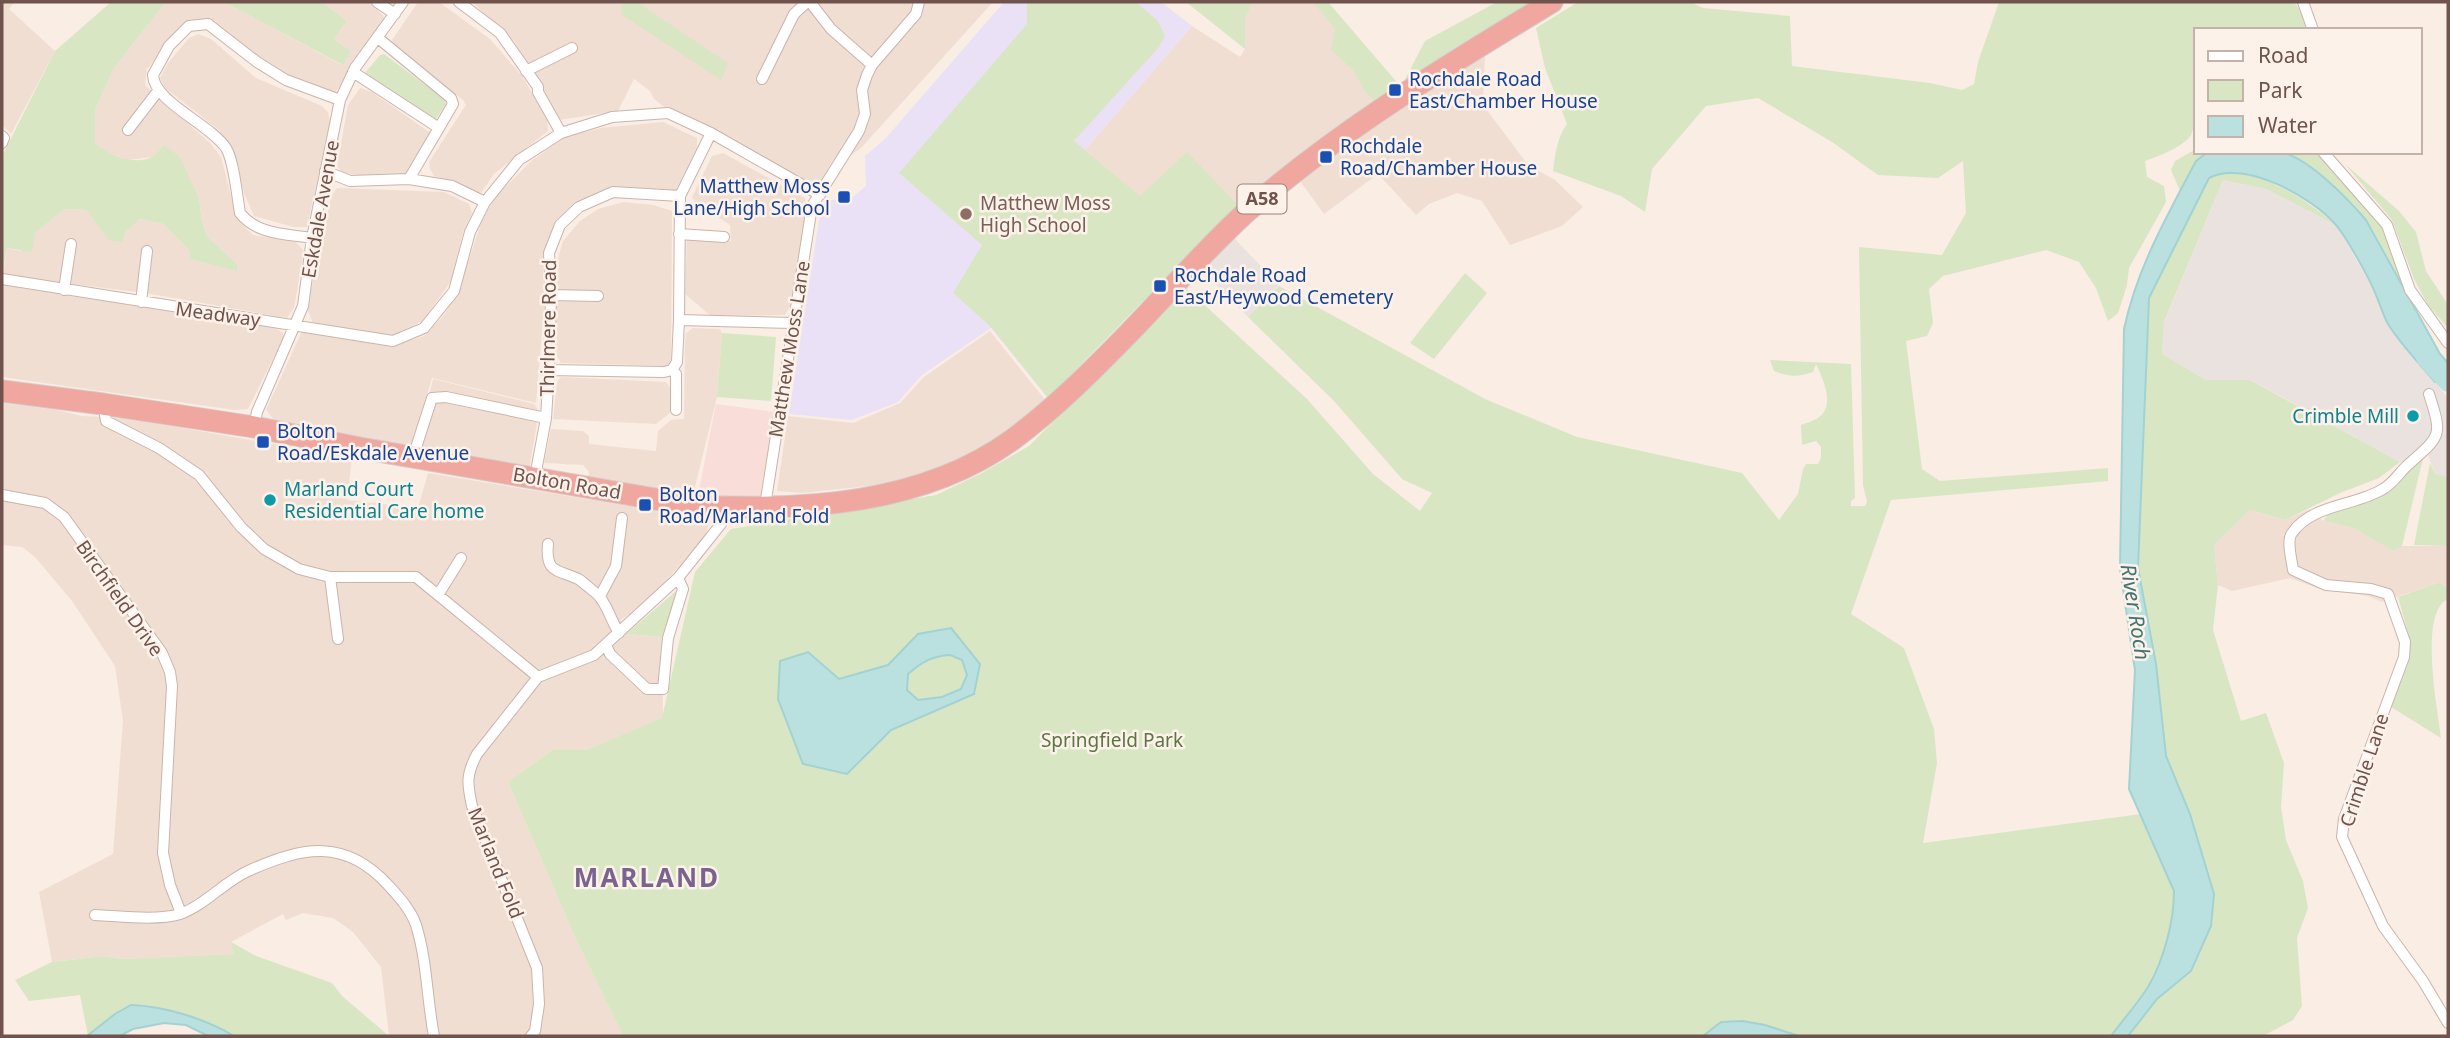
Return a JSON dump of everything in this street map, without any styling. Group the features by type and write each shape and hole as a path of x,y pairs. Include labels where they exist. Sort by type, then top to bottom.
{"highway":[{"name":"Bolton Road","path":"2,391 254,427 696,506 816,504 870,498 934,480 976,462 1010,441 1051,408 1242,216 1347,131 1423,80 1552,2"}],"street":[{"path":"377,2 394,14"},
{"name":"Eskdale Avenue","path":"254,427 257,412 303,306 312,238 340,100 353,72 404,2"},
{"path":"459,2 499,33 538,87 538,92 561,133"},
{"path":"762,79 794,13 808,2 831,29 873,65 916,14 919,2"},
{"path":"2302,2 2312,28"},
{"path":"312,238 262,230 245,220 240,213 228,151 217,137 158,91 153,75 169,46 189,26 208,23 257,62 286,80 340,100"},
{"path":"378,38 451,98 453,104 409,179"},
{"path":"526,71 572,48"},
{"name":"Matthew Moss Lane","path":"765,506 812,206 859,131 865,114 862,90 873,65"},
{"path":"353,72 439,128"},
{"path":"128,130 158,91"},
{"name":"Meadway","path":"2,279 393,341 424,328 454,290 470,233 485,202 519,160 561,133 612,117 668,113 711,133 820,195"},
{"path":"673,370 677,362 679,320 680,196 711,133"},
{"path":"2325,154 2387,225 2410,290 2448,343"},
{"path":"325,171 350,181 409,179 452,186 485,202"},
{"name":"Thirlmere Road","path":"535,477 546,418 549,370 549,253 560,225 579,206 613,192 680,196"},
{"path":"679,233 724,237"},
{"path":"64,290 71,244"},
{"path":"141,302 147,251"},
{"path":"551,295 598,296"},
{"path":"679,320 793,323"},
{"path":"549,370 673,370"},
{"path":"673,370 676,374 676,410"},
{"name":"Crimble Lane","path":"2429,394 2437,417 2434,441 2385,488 2367,498 2320,511 2293,531 2290,538 2293,570 2326,585 2371,589 2388,594 2405,642 2404,657 2344,819 2342,837 2383,926 2423,981 2448,1023"},
{"path":"412,457 432,398 446,397 546,418"},
{"path":"103,404 106,421 159,448 199,475 241,527 264,550 299,569 330,577 416,577 538,677 594,655 606,645 678,578 721,524 726,507"},
{"name":"Birchfield Drive","path":"2,495 45,503 64,517 152,638 166,663 172,686 163,852 170,885 181,914"},
{"path":"600,596 616,566 622,518"},
{"path":"545,551 551,566 560,574 579,580 600,596 619,633"},
{"path":"438,595 461,558"},
{"path":"330,577 338,639"},
{"path":"606,645 610,654 647,689 663,689 668,638 682,589 678,578"},
{"name":"Marland Fold","path":"531,1036 539,1004 537,968 472,806 467,780 477,754 538,677"},
{"path":"105,929 100,915 181,914 233,879 281,858 322,850 348,855 376,873 398,897 415,922 434,1036"}],"shaded area":[{"path":"2,2 15,2 9,9 55,51 11,134 2,125"},
{"path":"166,2 224,2 342,65 351,51 334,39 347,21 322,2 370,2 386,19 335,93 272,69 212,24 182,25 147,69 145,85 210,143 221,157 237,219 253,235 296,242 304,251 294,308 287,318 151,294 3,275 7,248 20,251 35,233 65,209 87,210 125,233 140,219 163,224 189,250 190,259 237,270 238,265 207,236 199,198 152,157 129,160 105,152 95,143 95,110 114,68"},
{"path":"418,2 439,2 490,39 523,77 547,120 548,131 494,174 481,193 434,176 430,169 429,162 466,105 394,46 392,40"},
{"path":"472,2 993,2 861,148 851,155 833,160 818,186 668,110 634,79 618,111 559,120 514,41"},
{"name":"Matthew Moss High School","path":"1004,2 1161,2 1192,26 1085,150 1133,191 1048,398 991,328 922,375 898,402 852,420 789,414 821,207 831,200 853,197 866,186 865,156 885,139"},
{"path":"1253,2 1316,3 1391,93 1240,207 1140,197 1085,150 1192,26 1240,57 1245,49 1245,19"},
{"path":"198,34 211,39 256,78 322,106 328,112 330,123 307,227 293,227 254,216 244,193 234,155 220,131 165,88 160,78 168,63 189,38"},
{"path":"1485,53 1483,105 1528,165 1555,180 1583,207 1562,226 1510,245 1482,201 1457,193 1429,204 1416,215 1378,174 1324,214 1300,181 1375,122"},
{"path":"360,88 372,92 432,134 406,174 384,178 342,173 337,166 348,105"},
{"path":"663,122 697,138 697,147 676,190 632,190 582,200 551,235 543,270 545,295 536,403 432,378 411,448 276,422 266,410 302,331 392,346 424,336 444,315 460,287 481,223 494,199 530,162 565,137 601,128"},
{"path":"723,153 805,198 807,210 792,303 785,315 711,316 685,294 687,239 731,241 730,225 696,203 692,197 712,156"},
{"path":"2223,180 2266,189 2336,225 2375,292 2387,323 2448,398 2448,477 2435,474 2427,452 2414,464 2400,462 2251,380 2206,380 2162,354 2164,323"},
{"path":"337,188 444,192 469,204 472,213 463,232 451,281 423,321 390,336 313,324 307,308 331,197"},
{"path":"624,202 653,205 672,211 671,366 561,363 555,353 557,262 563,241 580,221 598,209"},
{"path":"1233,237 1279,285 1248,317 1204,273 1210,260"},
{"path":"2,285 275,328 283,333 283,339 248,409 235,410 2,377"},
{"path":"693,328 720,329 722,333 717,397 693,495 588,478 589,472 583,465 544,463 551,429 583,431 589,436 589,444 656,451 658,431 671,420 684,419 685,341 686,333"},
{"path":"990,331 1046,401 982,452 897,483 802,493 777,491 788,416 853,423 900,403 924,377"},
{"path":"561,377 666,382 670,388 670,413 656,424 553,419 557,382"},
{"path":"433,379 534,404 539,411 529,471 415,453"},
{"path":"2,403 82,416 127,418 352,458 347,500 418,508 428,473 671,513 711,517 705,538 640,609 621,619 626,634 662,637 663,718 586,750 552,750 508,782 574,935 623,1036 389,1036 381,967 353,932 333,918 303,913 286,920 283,914 231,942 235,954 121,959 104,956 52,962 39,892 113,854 123,721 115,666 72,601 35,557 22,547 2,545"},
{"path":"716,404 776,412 760,497 697,500"},
{"path":"2310,509 2323,521 2353,528 2393,551 2402,546 2448,546 2448,589 2440,582 2382,602 2368,596 2317,588 2290,578 2232,591 2218,585 2214,545 2250,510 2285,520"}],"green space":[{"path":"111,2 166,2 114,68 95,110 95,143 107,152 130,160 152,157 164,145 179,156 199,198 207,236 238,265 237,271 190,259 189,250 163,224 140,219 125,233 122,242 108,240 87,210 65,209 35,233 32,252 7,248 2,274 2,156 55,51"},
{"path":"224,2 322,2 347,21 334,39 351,51 343,65"},
{"path":"621,2 637,2 728,63 721,80 622,15"},
{"path":"1027,2 1136,2 1158,21 1165,36 1159,47 1074,141 1140,196 1187,152 1240,207 1048,398 991,327 953,293 982,245 899,173 1027,24"},
{"path":"1186,2 1253,2 1245,19 1245,49"},
{"path":"1313,2 1328,2 1400,86 1375,102 1364,90 1353,70 1331,50 1335,29"},
{"path":"1497,2 1538,2 1402,86 1425,41"},
{"name":"Springfield Park","path":"1578,2 1691,2 1703,8 1790,16 1792,66 1930,83 1962,90 1974,84 1978,62 1999,2 2294,2 2303,14 2306,28 2194,28 2193,130 2189,138 2179,146 2145,161 2147,177 2164,186 2166,202 2129,268 2118,313 2108,321 2096,288 2079,262 2046,250 1943,276 1929,289 1933,323 1927,336 1906,341 1922,469 1940,481 2108,468 2108,481 1891,500 1851,614 1904,648 1934,729 1937,763 1923,843 2141,814 2174,891 2174,909 2165,947 2148,986 2111,1036 1799,1036 1765,1025 1721,1022 1703,1036 623,1036 574,935 508,782 552,750 586,750 662,718 695,572 731,529 936,495 982,473 1029,446 1186,288 1307,399 1373,474 1420,511 1432,493 1402,479 1334,401 1248,317 1279,286 1485,399 1577,437 1742,473 1779,520 1798,494 1806,464 1818,464 1821,458 1821,447 1816,441 1802,445 1801,425 1823,413 1827,400 1816,364 1813,372 1789,375 1774,371 1770,360 1851,364 1855,498 1851,501 1851,506 1865,506 1859,247 1942,255 1966,213 1963,161 1938,178 1878,175 1832,142 1758,98 1706,106 1652,169 1645,212 1621,196 1553,171 1559,141 1567,124 1545,68 1536,28"},
{"path":"384,54 444,99 446,104 436,119 431,119 365,76 380,55"},
{"path":"2194,150 2194,154 2205,154 2196,161 2180,191 2171,170 2175,161"},
{"path":"2285,154 2320,154 2382,225 2404,289 2359,211 2328,182"},
{"path":"2345,164 2399,211 2416,232 2426,271 2448,305 2448,328 2428,305 2414,279 2392,220"},
{"path":"2220,172 2253,177 2282,188 2336,225 2266,189 2223,180 2164,322 2162,354 2206,380 2250,380 2400,462 2379,478 2340,493 2285,520 2250,510 2214,545 2218,585 2213,630 2241,721 2266,713 2284,763 2281,807 2286,840 2303,881 2308,908 2297,938 2302,1006 2293,1020 2263,1036 2128,1036 2157,999 2191,971 2190,814 2166,756 2156,664 2138,568 2149,298 2209,178"},
{"path":"1465,273 1487,293 1434,359 1410,343"},
{"path":"722,333 776,337 771,401 717,397"},
{"path":"2424,454 2402,546 2393,551 2353,528 2323,521 2331,511 2393,489 2411,463"},
{"path":"2430,463 2435,474 2448,477 2448,546 2414,545"},
{"path":"2440,582 2448,589 2448,599 2439,608 2434,622 2432,663 2441,738 2391,707 2410,640 2398,597"},
{"path":"675,592 677,594 662,637 626,634"},
{"path":"231,942 256,956 332,983 342,996 389,1036 234,1036 176,1012 131,1005 88,1036 80,995 29,1001 15,980 52,962 104,956 121,959 234,954"}],"water":[{"path":"2205,154 2287,154 2315,170 2366,220 2440,354 2448,363 2448,370 2435,382 2399,339 2388,324 2373,288 2351,248 2325,214 2294,193 2258,177 2224,173 2209,178 2149,298 2138,568 2156,664 2166,756 2190,814 2214,894 2211,926 2191,971 2157,999 2128,1036 2111,1036 2148,987 2159,965 2174,903 2174,891 2129,789 2135,670 2120,569 2124,329 2137,285 2154,243 2196,161"},
{"path":"951,628 980,664 974,694 891,730 847,774 803,764 778,699 780,661 808,652 839,679 888,665 918,634","holes":["950,655 962,660 967,675 961,689 942,697 918,700 907,690 908,674 932,658"]},
{"path":"131,1005 184,1015 211,1024 234,1036 208,1036 186,1025 164,1023 133,1029 120,1036 87,1036"},
{"path":"1743,1021 1799,1036 1703,1036 1721,1022"}],"waterway":[{"name":"River Roch","path":"2425,358 2448,383"}],"place":[{"name":"Rochdale Road East/Chamber House","path":"1395,90"},
{"name":"Rochdale Road/Chamber House","path":"1326,157"},
{"name":"Matthew Moss Lane/High School","path":"844,197"},
{"name":"Matthew Moss High School","path":"966,214"},
{"name":"Rochdale Road East/Heywood Cemetery","path":"1160,286"},
{"name":"Crimble Mill","path":"2413,416"},
{"name":"Bolton Road/Eskdale Avenue","path":"263,442"},
{"name":"Marland Court Residential Care home","path":"270,500"},
{"name":"Bolton Road/Marland Fold","path":"645,505"}],"district":[{"name":"MARLAND","path":"647,878"}]}
